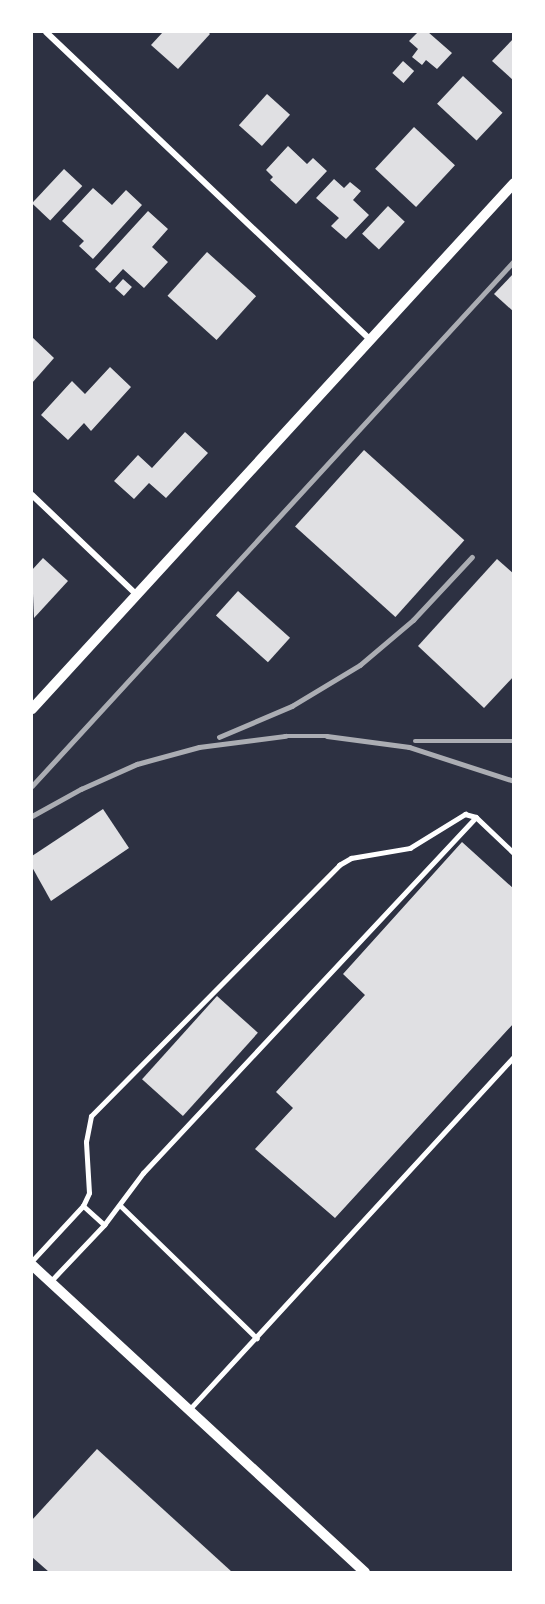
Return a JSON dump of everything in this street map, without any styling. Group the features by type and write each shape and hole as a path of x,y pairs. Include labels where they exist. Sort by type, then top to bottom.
{"street":[{"path":"46,32 369,339"},
{"path":"32,709 513,183"},
{"path":"32,495 136,594"},
{"path":"32,1263 365,1572"}],"lane":[{"path":"32,1263 83,1206 89,1192 86,1142 91,1116 339,865 351,858 410,848 461,816 476,817 513,853"},
{"path":"50,1282 104,1225 143,1173 476,817"},
{"path":"189,1410 513,1056"},
{"path":"120,1205 257,1338"},
{"path":"83,1206 104,1225"}],"building":[{"path":"163,32 208,32 210,34 178,69 151,45"},
{"path":"418,32 428,32 452,53 437,69 426,60 422,65 412,57 418,49 409,41"},
{"path":"514,38 514,81 492,61"},
{"path":"403,61 414,71 403,83 392,73"},
{"path":"463,76 502,113 477,141 437,104"},
{"path":"267,94 290,115 262,146 239,125"},
{"path":"414,127 455,165 416,207 375,169"},
{"path":"288,146 307,164 313,158 327,171 296,204 270,180 273,177 266,170"},
{"path":"64,169 82,186 50,220 32,203"},
{"path":"334,179 344,188 350,182 361,191 353,200 369,215 346,239 331,226 339,218 316,198"},
{"path":"93,188 112,205 126,190 142,205 93,259 79,246 84,241 62,221"},
{"path":"388,206 405,222 379,249 362,234"},
{"path":"148,211 168,229 152,247 168,262 144,288 123,269 110,283 95,269"},
{"path":"207,252 256,296 217,340 168,296"},
{"path":"514,273 514,312 494,294"},
{"path":"123,279 132,287 124,296 115,288"},
{"path":"32,337 54,358 32,383"},
{"path":"110,367 131,387 91,431 84,423 68,440 41,415 72,381 85,394"},
{"path":"185,432 208,453 166,498 149,483 134,499 114,481 138,455 152,468"},
{"path":"364,450 464,540 395,617 295,527"},
{"path":"43,558 68,581 34,618 32,570"},
{"path":"497,559 514,574 514,676 484,708 418,646"},
{"path":"238,591 290,638 268,662 216,616"},
{"path":"103,809 129,848 51,901 32,867 32,856"},
{"path":"462,842 514,889 514,1023 335,1218 255,1149 293,1108 276,1092 365,995 343,974"},
{"path":"217,996 258,1033 183,1116 142,1079"},
{"path":"97,1449 232,1572 49,1572 32,1557 32,1520"}],"railway":[{"path":"32,786 514,261"},
{"path":"219,737 292,706 360,665 413,620 472,557"},
{"path":"32,816 81,789 137,764 199,747 285,736 327,736 409,747 514,781"},
{"path":"415,741 514,741"}]}
